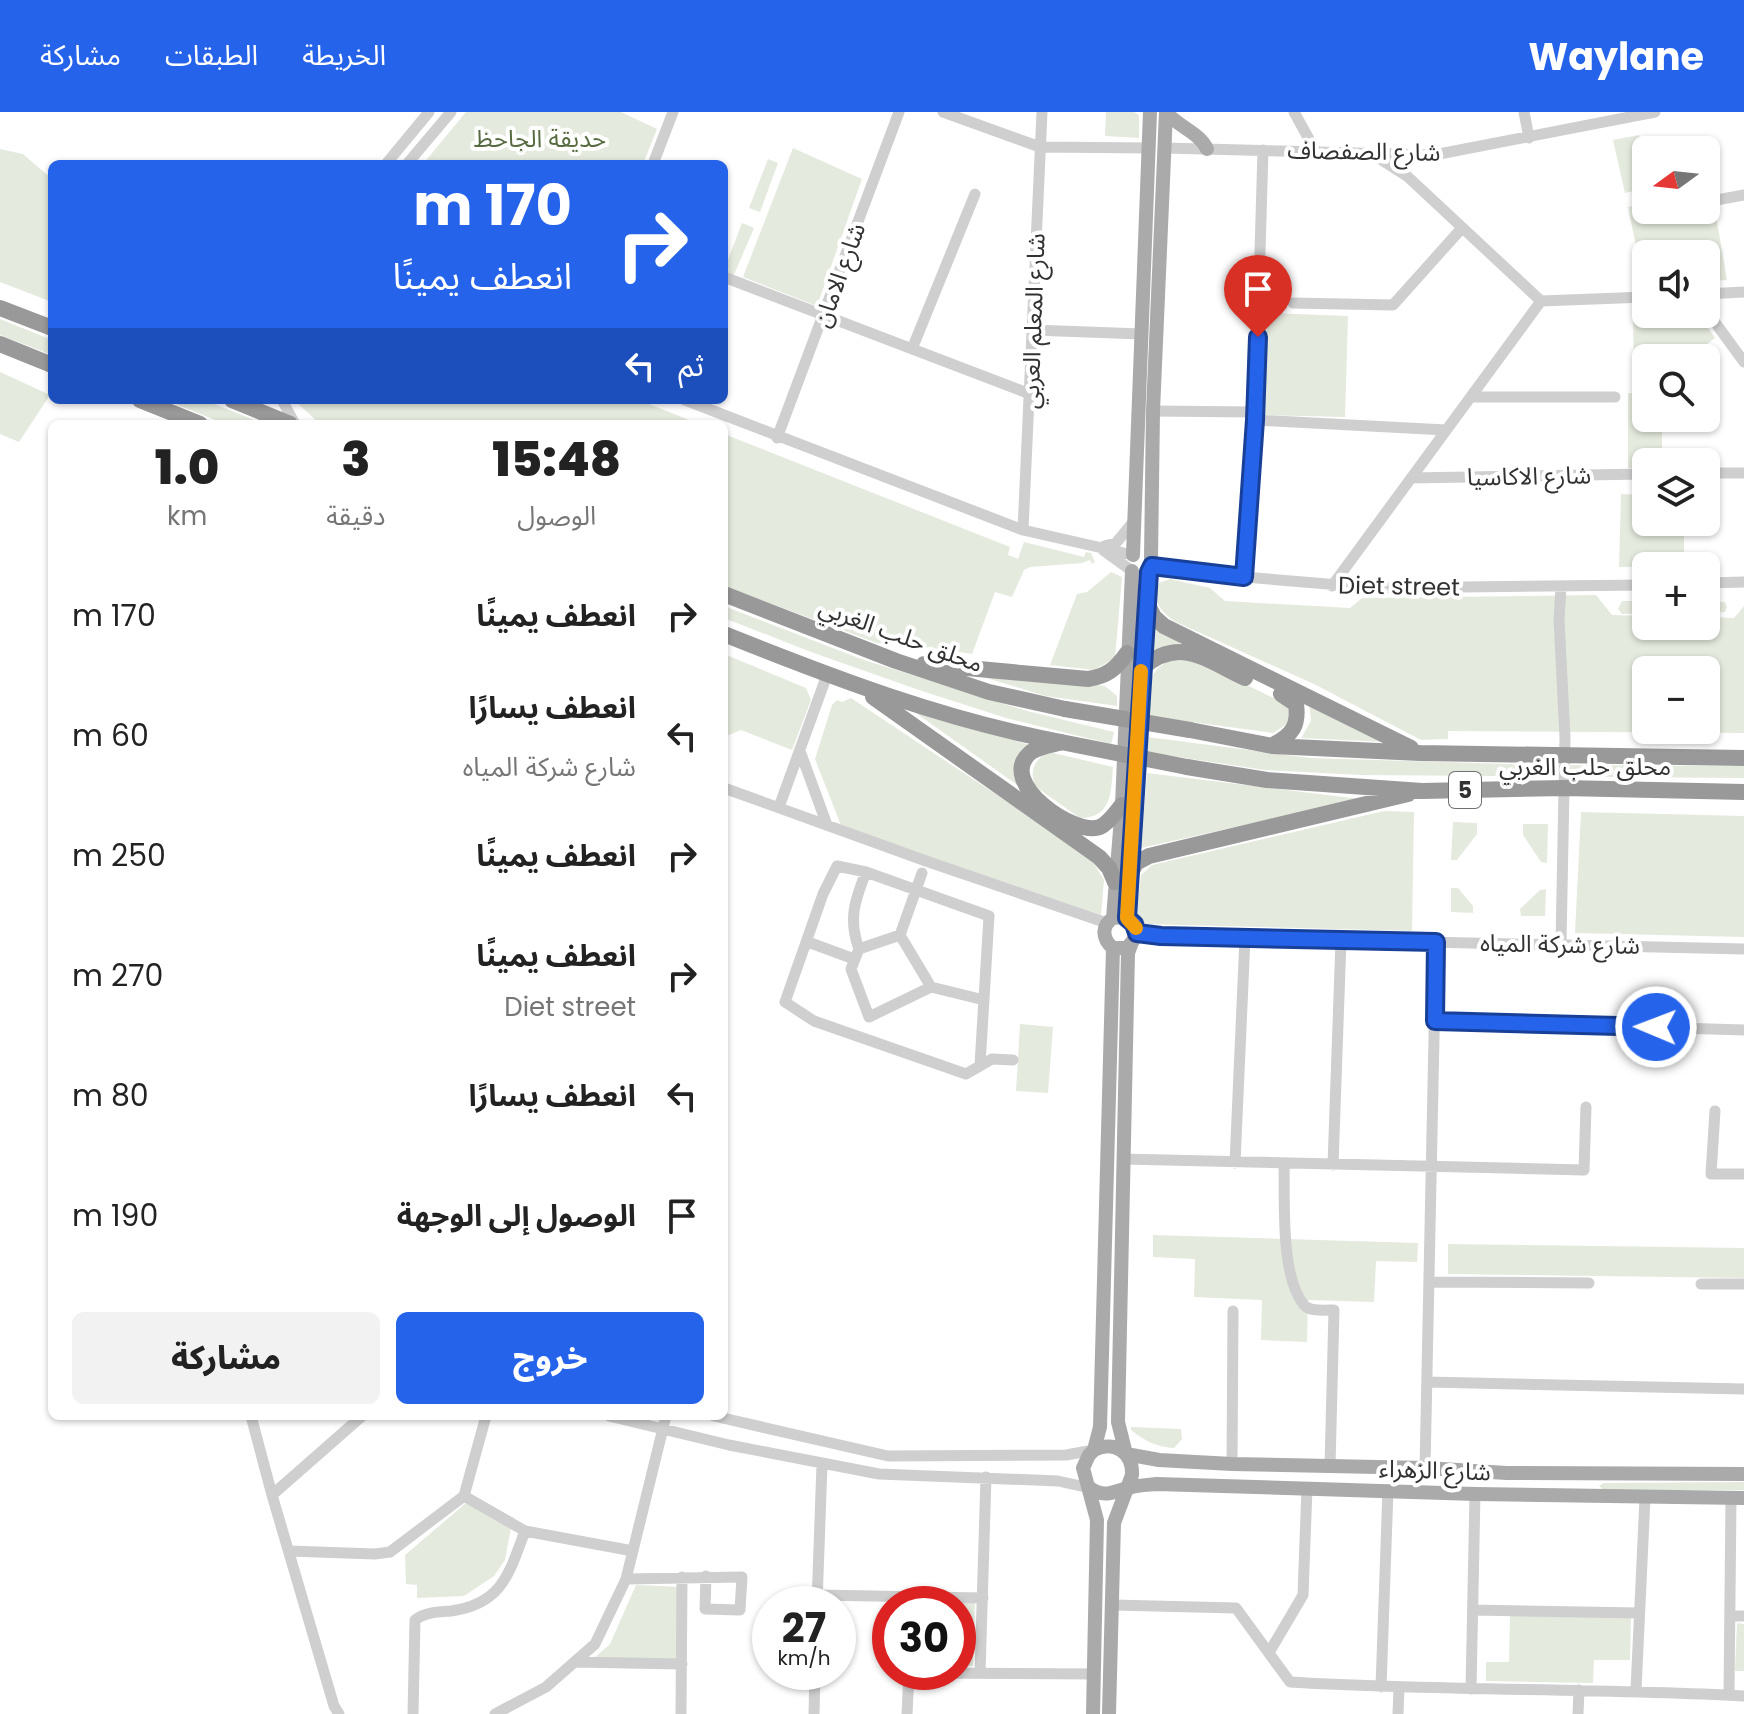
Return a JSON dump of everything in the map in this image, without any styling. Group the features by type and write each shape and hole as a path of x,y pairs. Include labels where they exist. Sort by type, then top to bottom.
{"highway":[{"path":"0,308 48,326"},
{"path":"0,344 48,363"},
{"path":"150,404 190,420"},
{"path":"242,404 282,420"},
{"name":"محلق حلب الغربي","path":"728,596 896,661 989,692 1065,709 1272,746 1420,753 1744,758"},
{"path":"1146,601 1154,617 1164,626 1420,753"},
{"name":"5","path":"728,636 927,710 1061,742"},
{"path":"1142,668 1154,657 1173,650 1185,651 1283,695 1296,704 1299,720 1293,732 1272,746"},
{"path":"896,661 1088,679 1102,677 1117,668 1127,653"},
{"path":"855,685 1099,857 1122,880 1136,863 1149,856 1422,791"},
{"path":"1061,742 1031,751 1023,762 1026,790 1075,826 1087,828 1099,828 1122,805"},
{"name":"محلق حلب الغربي","path":"1061,742 1267,780 1422,791 1564,788 1744,792"}],"main road":[{"path":"1122,880 1130,565 1133,555 1150,112"},
{"path":"1094,1450 1100,1427 1113,948 1104,937 1116,920 1122,880 1151,565 1153,411 1166,112"},
{"path":"1166,112 1178,125 1201,139 1207,149"},
{"path":"1133,555 1145,553 1151,565"},
{"path":"1132,571 1139,575 1151,565"},
{"path":"1109,1714 1114,1523 1132,1467 1118,1422 1128,953 1134,939 1134,924 1116,920"},
{"path":"1113,948 1122,949 1134,939"},
{"path":"1093,1714 1097,1520 1083,1468 1094,1450 1114,1446 1126,1454 1159,1460 1232,1464 1507,1473 1744,1474"},
{"path":"1583,1497 1585,1473"},
{"name":"شارع الزهراء","path":"1125,1488 1157,1484 1583,1497 1738,1498"},
{"path":"1090,1488 1103,1495 1111,1495 1125,1488"}],"street":[{"path":"389,160 429,112"},
{"path":"410,160 451,112"},
{"name":"شارع الامان","path":"777,438 899,112"},
{"path":"943,112 1040,147 1149,148"},
{"name":"شارع المعلم العربي","path":"1023,530 1042,112"},
{"path":"1294,112 1315,150"},
{"path":"1524,112 1529,138"},
{"name":"شارع الصفصاف","path":"1165,148 1434,155 1655,112"},
{"path":"654,160 670,113"},
{"path":"1244,577 1255,416 1263,150"},
{"path":"1374,155 1407,176 1541,301 1632,298"},
{"path":"912,349 975,194"},
{"path":"1720,199 1744,195"},
{"path":"1293,303 1393,305 1462,228"},
{"path":"728,279 1030,394"},
{"path":"1720,293 1744,292"},
{"path":"1332,586 1541,301"},
{"path":"1719,328 1744,362"},
{"path":"1032,330 1142,334"},
{"path":"1471,397 1615,397"},
{"path":"695,404 1023,530 1133,555"},
{"path":"1153,411 1446,430"},
{"path":"1720,473 1744,473"},
{"name":"شارع الاكاسيا","path":"1411,478 1632,474"},
{"path":"1100,547 1116,543 1134,521"},
{"path":"1100,547 1132,571"},
{"name":"Diet street","path":"1151,565 1332,586 1376,588 1632,585"},
{"path":"1720,583 1744,582"},
{"path":"1561,587 1559,620 1564,708 1561,944"},
{"path":"779,807 827,675"},
{"path":"800,750 827,825"},
{"path":"728,789 1116,920"},
{"path":"980,1065 989,916 866,872 837,866 823,894 785,1002 814,1021 966,1074 992,1059 1013,1060"},
{"path":"863,1039 869,1017 851,969 856,954 852,912 866,872"},
{"path":"808,942 856,954 900,935 922,873"},
{"path":"900,935 931,987"},
{"path":"1235,1163 1245,938"},
{"name":"شارع شركة المياه","path":"1134,939 1245,938 1744,949"},
{"path":"1333,1165 1341,940"},
{"path":"1425,1468 1436,942"},
{"path":"869,1017 931,987 984,1000"},
{"path":"1435,1021 1744,1030"},
{"path":"1123,1159 1584,1170 1586,1107"},
{"path":"1715,1111 1711,1174 1744,1174"},
{"path":"1284,1164 1289,1271 1304,1305 1310,1309 1334,1310 1330,1466"},
{"path":"1430,1282 1589,1283"},
{"path":"1701,1284 1744,1284"},
{"path":"1232,1464 1233,1311"},
{"path":"1428,1382 1744,1389"},
{"path":"728,1419 888,1456 1066,1455 1094,1450"},
{"path":"252,1420 334,1706 339,1714"},
{"path":"272,1495 357,1420"},
{"path":"289,1551 390,1552 464,1496 485,1420"},
{"path":"626,1420 879,1474 1058,1481 1090,1488"},
{"path":"495,1714 508,1710 546,1687 595,1644 626,1579 665,1420"},
{"path":"818,1586 822,1464"},
{"path":"980,1673 986,1477"},
{"path":"1270,1651 1303,1595 1307,1488"},
{"path":"1381,1687 1388,1490"},
{"path":"1471,1689 1475,1494"},
{"path":"464,1496 525,1531 633,1551"},
{"path":"1636,1690 1645,1498"},
{"path":"1729,1695 1730,1616 1738,1498"},
{"path":"413,1714 415,1620 423,1614 464,1609 484,1602 499,1591 525,1531"},
{"path":"626,1579 706,1576"},
{"path":"681,1714 682,1577"},
{"path":"976,1598 983,1598"},
{"path":"1113,1605 1236,1608 1290,1682 1399,1688 1636,1690 1744,1696"},
{"path":"1473,1610 1639,1613"},
{"path":"1730,1616 1744,1616"},
{"path":"574,1662 682,1664"},
{"path":"976,1673 1094,1674"},
{"path":"1398,1714 1399,1688"},
{"path":"814,1714 815,1690"},
{"path":"907,1714 908,1690"},
{"path":"1578,1714 1579,1690"}],"green space":[{"name":"حديقة الجاحظ","path":"466,112 621,112 657,129 645,160 426,160"},
{"path":"1106,112 1134,112 1139,115 1139,138 1105,136"},
{"path":"1632,136 1632,191 1625,193 1613,140"},
{"path":"793,148 862,179 817,306 743,277"},
{"path":"0,149 23,154 48,176 48,300 0,282"},
{"path":"768,159 778,163 760,212 749,208"},
{"path":"1632,206 1632,224 1717,224 1727,280 1720,280 1720,240 1635,240 1628,207"},
{"path":"742,223 754,228 733,277 728,275 728,260"},
{"path":"1267,313 1348,316 1345,417 1265,415"},
{"path":"0,319 48,338 48,353 0,335"},
{"path":"1633,328 1708,328 1715,338 1707,344 1633,344"},
{"path":"0,372 48,394 19,442 0,434"},
{"path":"1628,393 1632,393 1632,432 1662,432 1662,448 1632,448 1632,468 1628,468"},
{"path":"176,404 214,404 255,420 215,420"},
{"path":"298,404 649,404 689,420 316,420"},
{"path":"728,436 1010,547 1008,555 1018,559 1024,542 1084,557 1086,552 1091,553 1095,562 1092,564 1090,560 1024,570 1012,597 995,592 972,654 877,643 728,587"},
{"path":"1621,494 1632,494 1632,536 1684,536 1684,552 1632,552 1632,567 1619,567"},
{"path":"1111,572 1122,577 1115,658 1094,670 1050,665 1077,594 1087,592"},
{"path":"1170,579 1210,588 1225,601 1350,608 1362,598 1596,595 1612,615 1632,616 1632,640 1720,640 1720,618 1734,618 1744,606 1744,733 1720,733 1720,656 1632,656 1632,732 1448,731 1448,739 1421,740 1314,684 1176,622 1158,605 1156,589 1159,583"},
{"path":"1622,601 1632,601 1632,614 1622,614 1618,609"},
{"path":"1720,602 1725,602 1725,612 1720,612"},
{"path":"728,608 864,660 1027,711 1114,732 1111,744 1006,718 811,652 728,620"},
{"path":"1153,622 1184,643 1172,645 1151,656"},
{"path":"1183,654 1284,703 1289,710 1287,724 1273,733 1147,716 1151,683 1156,670"},
{"path":"728,656 806,688 811,700 792,750 741,730 728,735"},
{"path":"953,668 1105,686 1117,696 1117,706 1046,696"},
{"path":"851,698 1090,857 1104,880 1101,915 842,828 815,759 832,705 837,700 842,702"},
{"path":"1309,701 1386,742 1301,738 1311,721"},
{"path":"913,711 1030,745 1020,787"},
{"path":"1147,737 1310,758 1542,765 1744,766 1744,778 1360,775 1265,770 1144,752"},
{"path":"1049,752 1113,767 1108,802 1098,814 1080,818 1036,787 1034,766"},
{"path":"1147,773 1360,799 1141,848"},
{"path":"1384,811 1414,812 1412,931 1142,924 1136,920 1141,875 1152,865"},
{"path":"1581,812 1744,816 1744,937 1575,933"},
{"path":"1453,822 1477,823 1477,834 1457,860 1451,860"},
{"path":"1523,824 1548,824 1547,863 1541,862 1523,835"},
{"path":"1451,888 1458,888 1473,906 1473,913 1451,912"},
{"path":"1546,889 1545,916 1521,916 1520,909 1540,890"},
{"path":"1020,1024 1053,1027 1048,1093 1016,1091"},
{"path":"1153,1235 1418,1243 1417,1262 1376,1261 1374,1302 1308,1300 1307,1342 1261,1340 1262,1300 1194,1297 1195,1259 1153,1257"},
{"path":"1448,1244 1744,1248 1744,1278 1448,1274"},
{"path":"1131,1427 1181,1429 1182,1439 1174,1448 1162,1446 1141,1437"},
{"path":"1744,1482 1744,1490 1604,1490 1599,1486 1604,1483"},
{"path":"466,1503 513,1517 505,1560 494,1576 464,1596 417,1598 417,1585 406,1584 405,1555"},
{"path":"636,1585 683,1587 681,1657 675,1660 592,1660 610,1644"},
{"path":"1510,1615 1631,1617 1630,1660 1594,1660 1593,1683 1486,1681 1486,1662 1509,1662"},
{"path":"1737,1623 1744,1624 1744,1671 1735,1671"}],"slow traffic":[{"path":"1136,928 1127,918 1141,671"}],"route":[{"path":"1258,337 1244,577 1152,566 1149,572 1127,918 1134,924 1137,933 1161,936 1436,942 1435,1021 1656,1027"}]}
